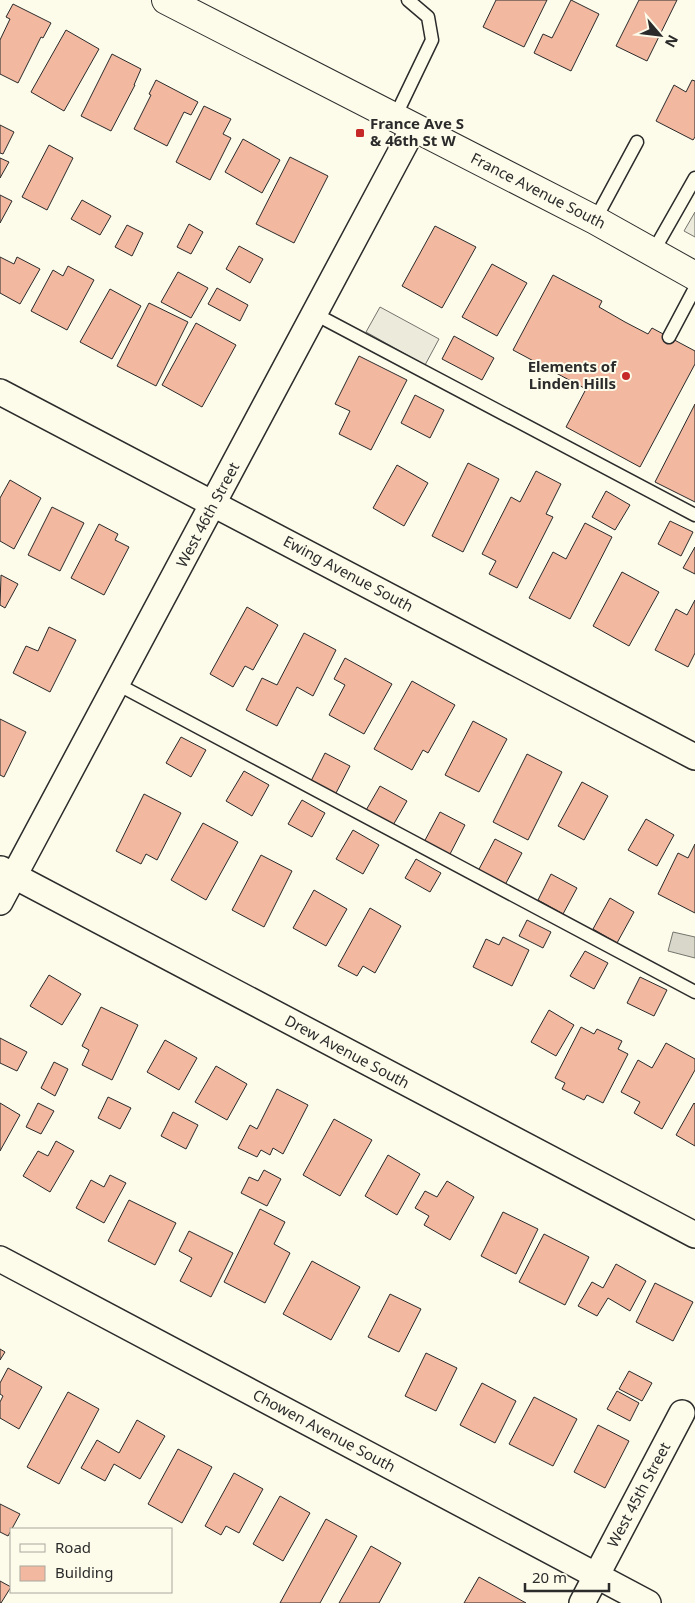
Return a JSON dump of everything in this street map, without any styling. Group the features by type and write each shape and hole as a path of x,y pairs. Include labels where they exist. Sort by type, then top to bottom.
{"main road":[{"name":"France Avenue South","path":"172,1 596,220 695,276"}],"street":[{"name":"West 46th Street","path":"0,902 7,872 117,684 315,314 405,122"},
{"name":"Ewing Avenue South","path":"0,392 695,757"},
{"name":"Drew Avenue South","path":"7,872 695,1235"},
{"name":"Chowen Avenue South","path":"0,1260 648,1603"},
{"name":"West 45th Street","path":"582,1603 689,1412"}],"lane":[{"path":"405,122 432,40 428,17 408,0"},
{"path":"596,220 637,142"},
{"path":"653,252 695,178"},
{"path":"668,337 695,288"},
{"path":"315,314 695,515"},
{"path":"117,684 695,992"}],"shaded area":[{"path":"695,212 695,237 684,231"},
{"path":"380,307 439,339 425,365 366,332"},
{"path":"673,932 695,937 695,958 668,951"}],"building":[{"path":"496,0 547,0 524,47 483,27"},
{"path":"571,0 599,14 571,71 534,53 543,34 552,38"},
{"path":"639,0 677,0 647,61 616,46"},
{"path":"13,4 51,23 43,38 41,37 18,83 0,74 0,40 10,19 6,17"},
{"path":"66,30 99,49 64,111 31,92"},
{"path":"112,54 141,69 135,85 111,131 81,116"},
{"path":"156,80 198,102 191,115 184,112 167,146 134,129 151,95 149,94"},
{"path":"692,80 695,81 695,137 693,140 656,121 674,85 686,92"},
{"path":"204,106 231,119 223,134 231,138 210,180 176,162"},
{"path":"0,125 14,132 3,154 0,153"},
{"path":"243,139 280,160 262,193 225,172"},
{"path":"49,145 73,158 47,210 22,197"},
{"path":"290,157 328,176 294,243 256,224"},
{"path":"0,158 9,162 0,178"},
{"path":"0,195 12,201 0,223"},
{"path":"82,200 111,216 100,235 71,219"},
{"path":"189,224 203,232 191,254 177,247"},
{"path":"127,225 143,233 132,256 115,247"},
{"path":"435,226 476,247 442,308 402,286"},
{"path":"239,246 263,259 250,283 226,269"},
{"path":"0,257 14,264 17,257 40,269 20,304 0,293"},
{"path":"492,264 527,283 497,336 462,317"},
{"path":"68,266 94,280 67,330 31,311 53,270 63,276"},
{"path":"178,272 208,288 191,318 161,302"},
{"name":"Elements of Linden Hills","path":"553,275 602,301 599,307 625,322 648,334 652,328 695,351 695,364 640,467 566,427 586,389 513,350"},
{"path":"217,288 248,305 240,321 208,304"},
{"path":"110,289 141,306 112,359 80,342"},
{"path":"149,303 188,322 156,386 117,366"},
{"path":"196,323 236,345 202,407 162,385"},
{"path":"454,336 494,358 482,380 442,359"},
{"path":"359,356 407,380 371,450 339,434 350,411 335,404"},
{"path":"415,395 444,410 430,438 401,423"},
{"path":"695,404 695,502 655,482"},
{"path":"468,463 499,479 463,552 432,536"},
{"path":"397,465 428,483 404,526 373,508"},
{"path":"536,471 561,484 546,514 553,517 517,588 489,574 496,561 482,554 511,497 520,502"},
{"path":"10,480 41,498 14,549 0,541 0,498"},
{"path":"606,491 630,505 615,530 592,517"},
{"path":"52,507 84,523 60,571 28,555"},
{"path":"670,521 693,532 681,556 658,544"},
{"path":"585,523 612,537 570,619 529,598 553,552 566,559"},
{"path":"99,524 118,534 115,540 129,547 104,595 71,578"},
{"path":"695,547 695,574 683,568"},
{"path":"622,572 659,592 629,646 593,626"},
{"path":"1,575 18,584 5,608 0,605"},
{"path":"695,600 695,653 688,667 655,650 676,609 687,615"},
{"path":"247,607 278,625 253,670 245,666 233,687 210,674"},
{"path":"49,627 76,640 50,692 13,673 26,646 38,651"},
{"path":"304,633 336,650 313,696 297,687 277,726 246,710 262,678 277,685"},
{"path":"345,658 392,684 364,734 329,715 345,685 334,679"},
{"path":"412,681 455,705 428,753 423,750 412,770 374,749"},
{"path":"0,719 26,732 4,777 0,775"},
{"path":"473,721 507,739 479,792 445,775"},
{"path":"181,737 206,750 191,777 166,763"},
{"path":"325,753 350,766 335,795 310,783"},
{"path":"527,754 562,772 528,840 493,822"},
{"path":"244,771 269,785 252,816 226,801"},
{"path":"582,782 608,796 584,840 558,826"},
{"path":"380,786 407,801 392,827 365,812"},
{"path":"144,794 181,813 157,860 146,854 141,864 116,851"},
{"path":"302,800 325,813 312,837 288,824"},
{"path":"440,812 465,825 449,856 423,844"},
{"path":"646,819 674,835 657,866 628,850"},
{"path":"203,823 238,842 206,900 171,880"},
{"path":"353,830 379,845 363,874 336,859"},
{"path":"495,839 522,853 505,885 478,871"},
{"path":"695,844 695,913 658,894 678,853 688,858"},
{"path":"261,855 292,871 264,927 232,910"},
{"path":"416,859 441,873 430,892 405,878"},
{"path":"551,874 577,888 563,914 538,900"},
{"path":"314,890 347,909 326,946 293,928"},
{"path":"610,898 634,912 617,943 593,929"},
{"path":"370,908 401,926 375,973 363,966 357,976 338,966"},
{"path":"527,920 551,932 543,948 519,936"},
{"path":"503,937 529,950 512,986 473,967 486,939 499,945"},
{"path":"585,951 608,963 594,989 570,976"},
{"path":"49,975 81,994 62,1025 30,1006"},
{"path":"640,977 667,990 654,1016 627,1003"},
{"path":"101,1007 138,1025 112,1080 82,1065 89,1050 82,1046"},
{"path":"549,1010 574,1025 556,1056 531,1042"},
{"path":"581,1027 594,1034 597,1029 622,1041 618,1049 628,1054 603,1103 587,1095 584,1100 562,1089 565,1083 555,1078"},
{"path":"0,1038 27,1052 17,1071 0,1063"},
{"path":"165,1040 197,1058 179,1090 147,1072"},
{"path":"666,1043 695,1059 695,1070 662,1129 634,1113 640,1102 621,1092 638,1060 652,1068"},
{"path":"54,1062 68,1069 55,1096 41,1088"},
{"path":"216,1066 247,1084 227,1120 195,1102"},
{"path":"277,1089 308,1105 283,1154 273,1148 270,1155 261,1150 257,1157 238,1148 250,1125 257,1129"},
{"path":"108,1097 131,1108 120,1129 98,1118"},
{"path":"0,1103 20,1115 0,1151"},
{"path":"38,1103 54,1111 41,1134 26,1127"},
{"path":"695,1104 695,1146 676,1135"},
{"path":"173,1112 198,1125 186,1149 161,1136"},
{"path":"334,1119 372,1140 340,1196 303,1175"},
{"path":"56,1141 74,1151 50,1192 23,1176 38,1151 48,1156"},
{"path":"388,1155 420,1174 397,1215 365,1196"},
{"path":"264,1170 281,1179 267,1206 241,1193 249,1177 258,1181"},
{"path":"110,1175 126,1183 104,1223 76,1208 91,1180 104,1187"},
{"path":"447,1181 474,1197 450,1240 424,1225 429,1216 415,1208 425,1191 437,1197"},
{"path":"129,1200 176,1223 155,1265 108,1241"},
{"path":"260,1209 285,1222 274,1244 290,1253 265,1303 224,1282"},
{"path":"503,1212 538,1229 516,1274 481,1256"},
{"path":"189,1231 233,1253 211,1297 180,1281 192,1258 179,1251"},
{"path":"544,1234 589,1257 565,1305 519,1282"},
{"path":"312,1261 360,1287 331,1340 283,1314"},
{"path":"616,1264 646,1281 630,1311 608,1298 597,1316 578,1306 592,1282 603,1288"},
{"path":"655,1283 693,1302 673,1341 636,1322"},
{"path":"390,1294 421,1309 399,1352 368,1337"},
{"path":"0,1349 5,1352 0,1360"},
{"path":"426,1353 457,1368 436,1411 405,1396"},
{"path":"8,1368 42,1387 19,1429 0,1418 0,1402 3,1396 0,1394 0,1383"},
{"path":"629,1371 652,1383 642,1401 619,1389"},
{"path":"482,1383 516,1401 495,1443 460,1425"},
{"path":"617,1391 639,1403 630,1421 607,1409"},
{"path":"68,1392 99,1409 59,1484 27,1467"},
{"path":"534,1397 577,1419 553,1466 509,1444"},
{"path":"137,1420 165,1436 140,1479 114,1464 105,1481 81,1468 97,1440 119,1453"},
{"path":"598,1425 629,1441 605,1488 574,1472"},
{"path":"178,1449 212,1467 182,1523 148,1504"},
{"path":"234,1473 263,1489 239,1533 226,1526 221,1535 205,1526"},
{"path":"280,1496 310,1513 283,1561 253,1544"},
{"path":"0,1504 20,1514 12,1528 10,1528 8,1536 0,1532"},
{"path":"326,1519 357,1536 320,1603 280,1603"},
{"path":"371,1546 401,1563 379,1603 339,1603"},
{"path":"479,1577 526,1603 464,1603"},
{"path":"0,1581 10,1586 10,1589 0,1603"}],"place":[{"name":"France Ave S & 46th St W","path":"360,133"},
{"name":"Elements of Linden Hills","path":"626,376"}]}
